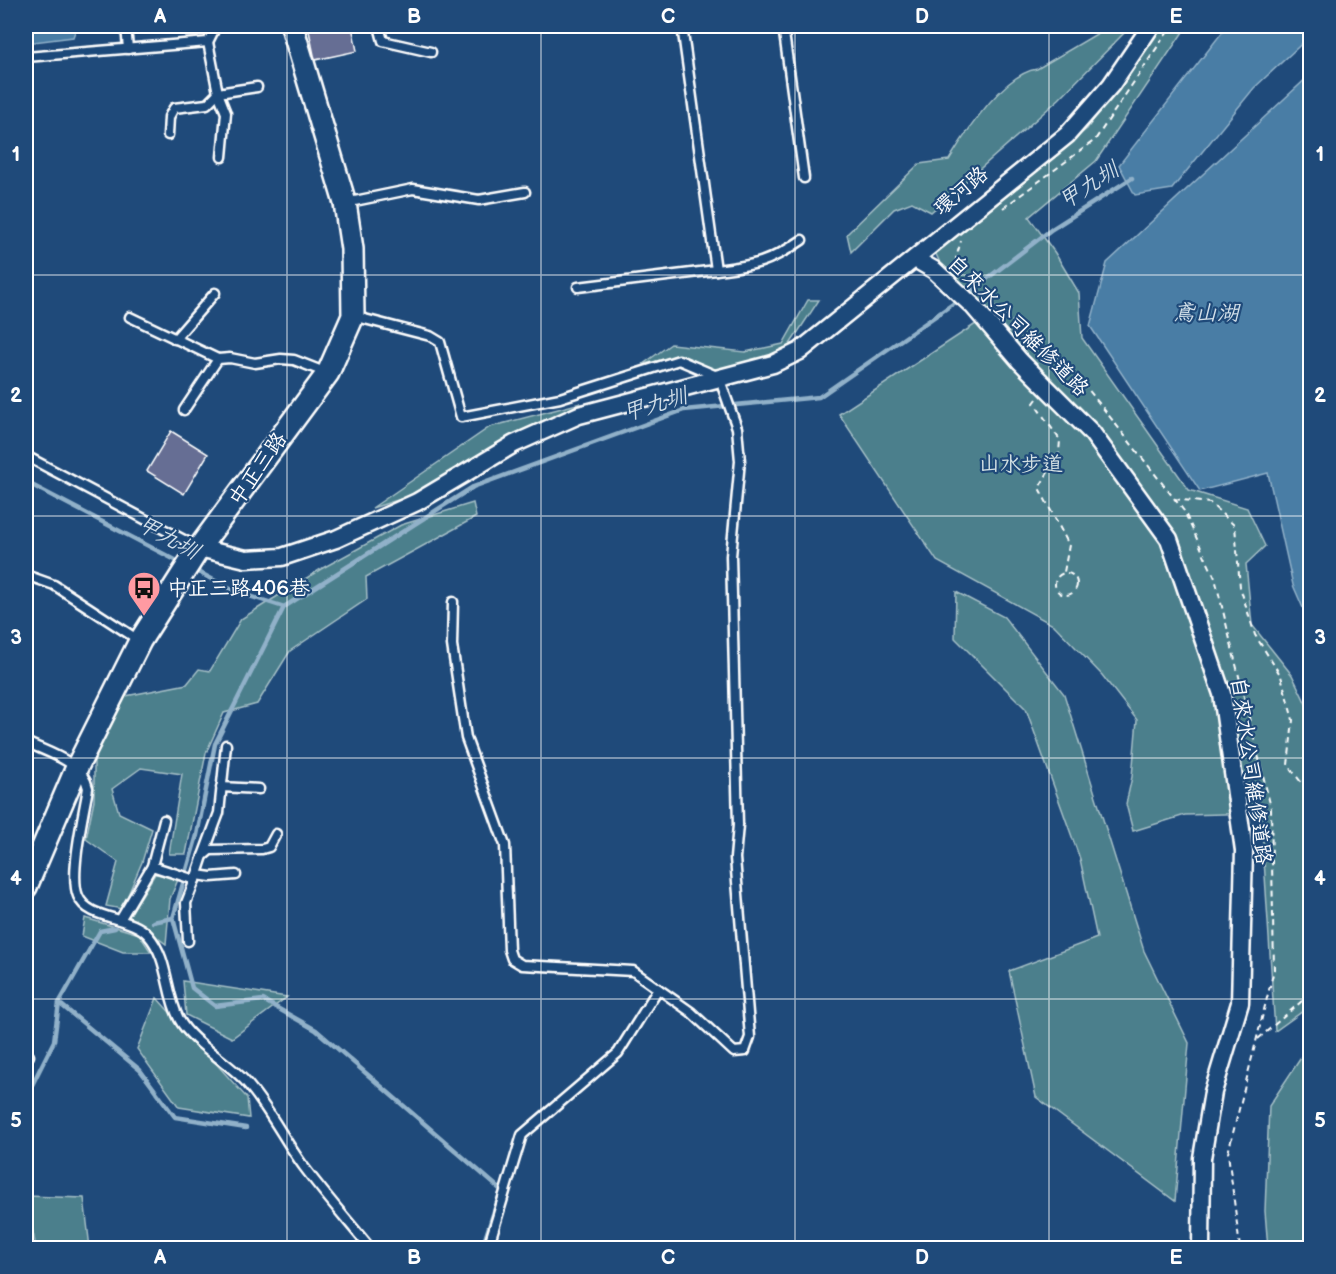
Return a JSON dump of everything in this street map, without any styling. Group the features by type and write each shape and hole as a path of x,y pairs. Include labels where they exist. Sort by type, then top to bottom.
{"street":[{"name":"中正三路","path":"26,887 77,767 140,641 179,578 328,373 353,316 352,249 345,203 292,26"},
{"name":"環河路","path":"198,551 246,559 282,557 336,539 417,502 514,444 579,415 721,385 800,351 1066,135 1111,85 1151,26"},
{"name":"自來水公司維修道路","path":"915,259 934,270 973,306 1092,433 1170,539 1222,694 1244,851 1240,1003 1214,1092 1202,1158 1201,1248"}],"lane":[{"path":"126,26 128,49"},
{"path":"216,26 208,42 218,93 226,113 222,157"},
{"path":"379,26 383,41 431,52"},
{"path":"682,26 716,270"},
{"path":"783,26 804,178"},
{"path":"26,57 208,42"},
{"path":"168,135 169,117 174,108 207,104 218,93 257,87"},
{"path":"345,203 413,189 479,200 525,192"},
{"path":"578,287 756,266 778,256 802,240"},
{"path":"175,339 215,293"},
{"path":"353,316 430,336 440,342 460,417 560,398 679,360 721,385 734,420 740,461 731,556 738,825 735,858 750,1037 745,1051 734,1052 691,1012 643,976 624,968 522,965 513,959 509,950 505,845 466,738 452,645 453,602"},
{"path":"130,317 218,359 230,358 255,363 281,359 294,360 328,373"},
{"path":"184,410 218,359"},
{"path":"26,456 198,551"},
{"path":"26,575 54,585 140,641"},
{"path":"26,742 77,767 86,780 88,788 78,846 78,897 92,910 139,927 158,949 178,1018 187,1030 247,1082 304,1167 370,1248"},
{"path":"188,941 186,903 219,813 226,745"},
{"path":"221,787 259,789"},
{"path":"120,920 152,866 164,820"},
{"path":"203,856 216,847 262,849 269,847 276,834"},
{"path":"152,866 194,878 236,875"},
{"path":"488,1248 522,1135 618,1053 658,988"}],"path":[{"path":"951,246 961,240"},
{"path":"993,305 1076,374 1184,511 1215,578 1271,808 1274,970 1228,1153 1240,1248"},
{"path":"1047,387 1034,403 1060,440 1059,453 1039,488 1069,545 1064,572 1058,576 1055,586 1058,592 1068,595 1077,588 1077,580 1072,574 1064,572"},
{"path":"1174,499 1210,503 1235,526 1240,587 1256,634 1281,676 1293,720 1287,765 1311,794"},
{"path":"1256,1040 1311,994"}],"green space":[{"path":"1110,26 1131,26 1059,99 931,212 912,202 894,209 851,252 847,234 919,164 949,160 975,120 1011,81 1024,73 1037,69"},
{"name":"山水步道","path":"1157,26 1187,26 1096,161 1029,217 1055,253 1079,293 1082,338 1189,490 1247,508 1265,546 1246,564 1252,625 1292,675 1310,712 1310,1006 1275,1031 1261,813 1185,815 1133,831 1126,804 1132,777 1137,720 1102,675 1055,626 937,561 839,414 988,316 941,265 935,252 996,198 1087,129"},
{"path":"808,300 819,300 783,355 720,372 680,356 643,364 671,344 745,352 783,344"},
{"path":"581,403 477,458 414,495 372,508 490,427"},
{"path":"473,503 476,517 366,577 367,599 290,651 257,704 224,713 206,753 186,854 169,854 182,774 141,768 112,789 119,813 152,829 142,862 122,909 106,906 118,862 86,839 94,800 94,759 126,696 187,684 199,669 210,671 241,619 321,569 401,525"},
{"path":"956,592 1004,617 1064,694 1144,951 1189,1043 1175,1201 1036,1097 1009,971 1097,938 1080,859 1026,709 955,638"},
{"path":"155,874 179,877 170,899 166,944 129,916"},
{"path":"85,918 139,934 151,952 123,952 82,936"},
{"path":"183,981 287,997 232,1038 186,1015"},
{"path":"157,998 247,1098 249,1118 179,1107 137,1049"},
{"path":"1310,1044 1310,1248 1268,1248 1265,1211 1269,1106"},
{"path":"26,1196 84,1198 90,1248 36,1248"}],"water":[{"path":"26,26 77,26 73,37 26,43"},
{"path":"1227,26 1310,26 1310,36 1254,88 1172,189 1135,195 1119,165"},
{"name":"鳶山湖","path":"1310,75 1310,624 1293,585 1268,473 1200,491 1090,326 1107,263"}],"building":[{"path":"308,26 352,26 357,51 315,60"},
{"path":"171,431 208,454 184,494 147,471"}],"waterway":[{"name":"甲九圳","path":"967,294 1052,229 1132,178"},
{"name":"甲九圳","path":"193,569 234,591 284,607 473,487 684,410 819,397 960,299"},
{"name":"甲九圳","path":"26,482 183,564"},
{"path":"284,607 215,744 197,835 173,918 192,988 215,1006 263,1000 316,1030 501,1190 482,1248"},
{"path":"153,922 173,918"},
{"path":"26,1097 54,1041 59,1003 100,931 115,928"},
{"path":"59,1003 140,1070 175,1117 246,1128"}],"place":[{"name":"中正三路406巷","path":"144,617"}]}
